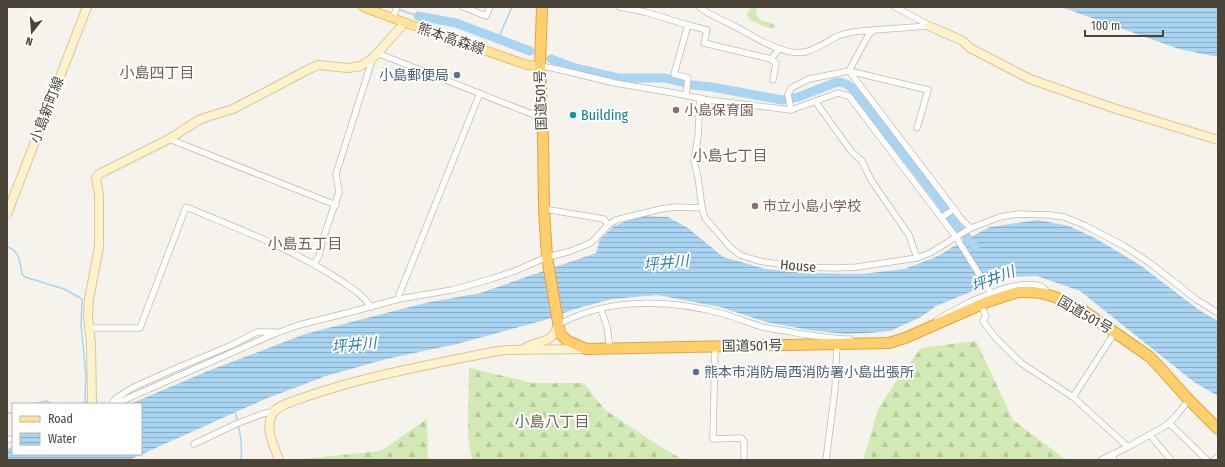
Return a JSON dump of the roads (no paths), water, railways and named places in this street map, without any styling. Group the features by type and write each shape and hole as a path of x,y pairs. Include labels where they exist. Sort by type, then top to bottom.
{"highway":[{"name":"国道501号","path":"542,7 540,66 544,209 548,259 558,324 560,334 568,341 586,349 889,343 905,338 987,302 1018,292 1046,294 1070,303 1084,311 1150,357 1218,429"}],"main road":[{"name":"熊本高森線","path":"364,7 528,65 540,66"}],"street":[{"name":"小島新町線","path":"7,214 88,7"},
{"path":"393,18 397,7"},
{"path":"463,7 486,16 490,7"},
{"path":"619,7 630,8 707,30 704,43 771,59 776,63 773,80"},
{"path":"699,7 711,15 763,42 791,52 804,52 839,36 854,32 929,26"},
{"path":"895,7 929,26 963,41 970,48 1030,79 1113,108 1218,140"},
{"path":"92,403 92,371 88,316 89,299 99,247 100,195 96,178 99,174 169,140 199,120 233,109 318,65 348,68 361,66 375,55 403,22"},
{"path":"686,95 688,78 674,74 688,25"},
{"path":"849,71 869,34 874,30"},
{"path":"771,59 779,48"},
{"path":"375,55 480,93 542,118"},
{"path":"314,264 320,256 322,242 336,205 339,192 336,174 375,55"},
{"path":"540,66 615,83 700,98 791,110 838,93 849,96 957,238 990,291"},
{"path":"849,71 962,220 970,228"},
{"path":"791,110 788,94 791,88 809,79 849,71 928,90 917,128"},
{"path":"400,295 480,93"},
{"path":"115,403 299,325 399,299 434,294 465,287 515,271 592,242 608,225 616,220 661,208 702,208 698,177 694,161 698,136 700,98"},
{"path":"815,101 851,150 862,161 871,180 909,235 917,258"},
{"path":"169,140 336,205"},
{"path":"90,328 140,328 186,207 264,239 314,264 365,297 370,307"},
{"name":"House","path":"702,208 705,218 730,247 740,255 759,261 798,267 837,268 857,267 917,258 930,253 957,238 970,228 1000,217 1018,214 1038,214 1064,217 1084,225 1124,246 1150,263 1197,300 1218,313"},
{"path":"544,209 604,219 608,225"},
{"path":"941,218 954,209"},
{"path":"522,350 526,347 546,341 556,332 558,324 571,318 601,309 638,303 676,304 724,314 763,327 832,339 883,339 894,337 924,325 932,326 934,321 990,291 1013,286 1032,285 1043,288 1046,294"},
{"path":"981,305 986,316 983,321 995,337 1021,363 1073,397 1128,447"},
{"path":"601,309 607,327 610,349"},
{"path":"1073,397 1115,332"},
{"path":"826,460 835,389 837,344"},
{"path":"715,347 713,439 741,438 744,442 744,460"},
{"path":"279,460 270,435 269,426 271,418 279,407 308,396 367,378 492,352 586,349"},
{"path":"1101,460 1128,447 1169,423 1175,418 1189,400"},
{"path":"194,444 236,424 265,413 274,412"},
{"path":"1169,423 1207,460"},
{"path":"1150,435 1171,460"},
{"path":"1112,454 1114,460"},
{"path":"1214,460 1218,457"}],"water":[{"path":"1061,7 1218,7 1218,57 1179,49"},
{"name":"坪井川","path":"641,216 668,217 688,228 723,257 766,269 804,273 862,274 904,269 936,257 990,227 1037,220 1069,226 1095,238 1140,265 1199,310 1218,321 1218,396 1194,382 1080,291 1037,276 1007,277 936,306 921,317 890,331 869,333 845,334 809,330 766,322 720,307 657,295 612,299 575,309 545,320 457,344 386,359 326,376 265,399 142,454 142,403 132,403 208,371 305,334 425,303 480,293 596,253 600,239 614,226"},
{"path":"12,447 12,455 140,455 129,460 7,460 7,449"}],"waterway":[{"path":"498,39 512,7"},
{"path":"398,9 418,16"},
{"path":"418,16 456,23 530,51"},
{"path":"551,59 575,68 618,78 665,78 692,85 712,87 782,100 798,97 837,82 844,83 855,91 940,202 952,220 975,247"},
{"path":"7,247 15,251 17,254 20,261 22,274 25,277 64,289 82,299 81,325 86,376 86,403"},
{"path":"38,403 46,401 50,403"},
{"path":"81,403 85,402"},
{"path":"235,411 241,441 241,460"},
{"path":"7,413 12,413"}],"place":[{"name":"小島郵便局","path":"457,75"},
{"name":"小島保育園","path":"676,110"},
{"name":"Building","path":"573,115"},
{"name":"市立小島小学校","path":"755,206"},
{"name":"熊本市消防局西消防署小島出張所","path":"696,372"}],"district":[{"name":"小島四丁目","path":"157,73"},
{"name":"小島七丁目","path":"730,156"},
{"name":"小島五丁目","path":"305,244"},
{"name":"小島八丁目","path":"552,422"}]}
